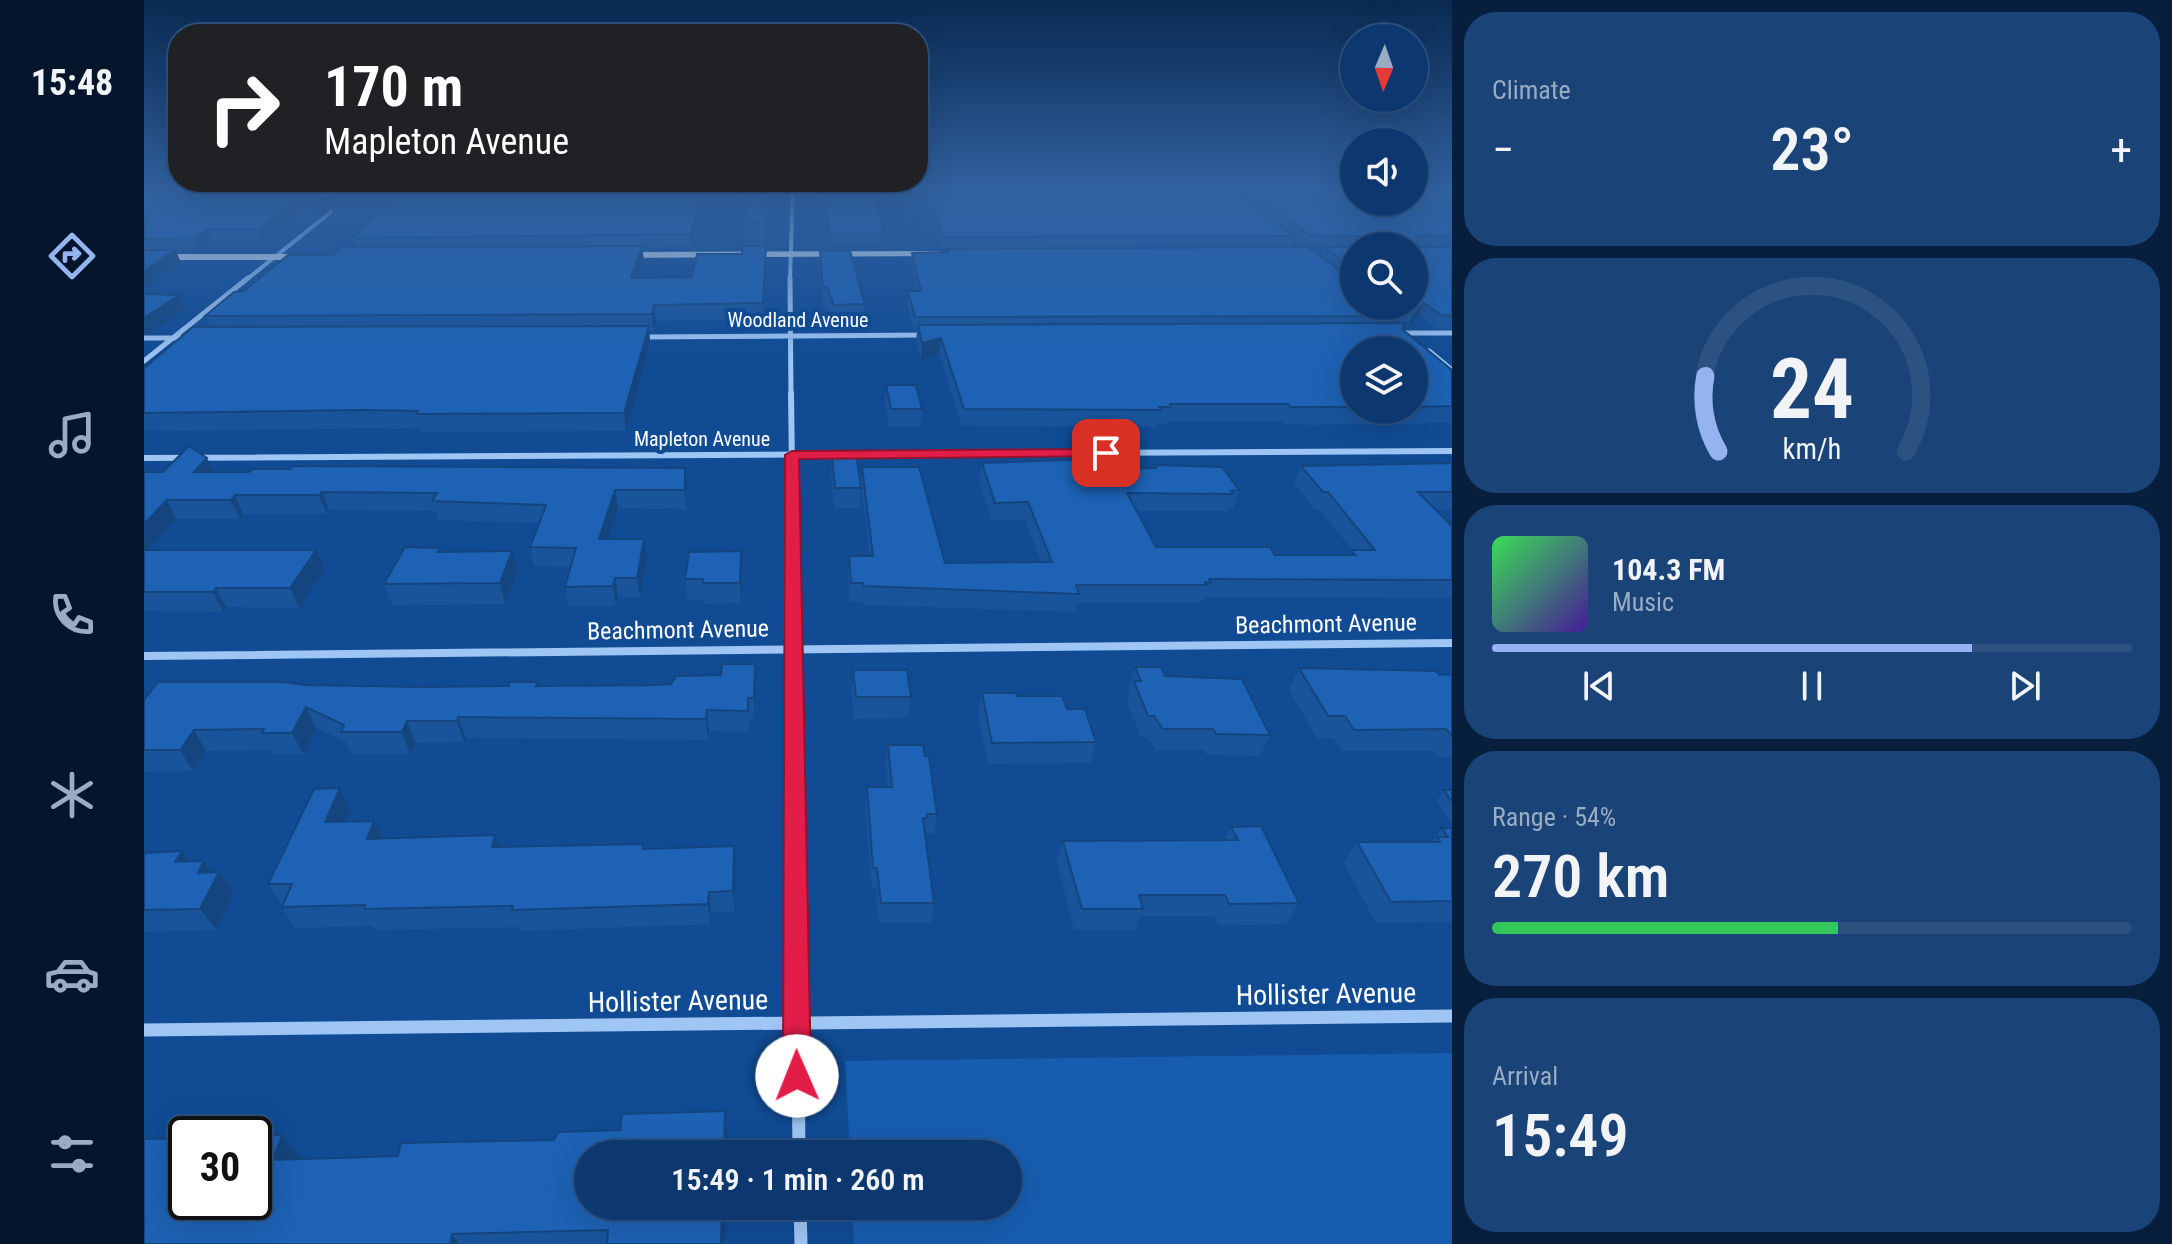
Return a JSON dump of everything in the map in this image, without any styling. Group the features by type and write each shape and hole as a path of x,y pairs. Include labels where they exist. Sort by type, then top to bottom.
{"main road":[{"path":"598,255 953,254"},
{"path":"144,257 320,256"}],"street":[{"path":"144,361 287,246"},
{"path":"790,246 799,1140"},
{"path":"1394,324 1452,370"},
{"path":"1390,333 1452,333"},
{"name":"Woodland Avenue","path":"632,337 932,335"},
{"path":"144,338 188,338"},
{"name":"Mapleton Avenue","path":"144,458 1452,451"},
{"name":"Beachmont Avenue","path":"144,656 1452,643"},
{"name":"Hollister Avenue","path":"144,1030 1452,1016"},
{"path":"800,1220 801,1244"}],"shaded area":[{"path":"1452,1053 1452,1244 854,1244 853,1220 1022,1220 1022,1140 849,1140 845,1061"}],"building":[{"path":"642,246 631,278 692,277 697,254 742,254 743,246 766,246 763,303 654,305 652,314 205,316 234,292 244,291 288,255 333,255 341,247"},
{"path":"1308,247 1340,271 1340,316 915,317 908,291 921,291 912,253 949,252 947,249"},
{"path":"1324,247 1340,247 1340,259"},
{"path":"1428,247 1452,247 1452,316 1441,315 1428,306"},
{"path":"144,250 175,250 144,271"},
{"path":"820,251 850,251 865,304 834,305 827,287 823,288"},
{"path":"144,294 179,295 144,318"},
{"path":"1406,323 1402,329 1411,336 1340,336 1340,407 1170,404 1171,407 1159,407 1161,410 964,409 941,338 922,343 918,325"},
{"path":"649,326 624,413 416,414 418,411 362,410 144,413 144,368 193,327"},
{"path":"1428,350 1452,370 1452,406 1428,407"},
{"path":"886,385 916,385 922,409 891,409"},
{"path":"189,446 207,458 194,472 249,472 252,469 290,469 292,466 685,468 685,490 615,490 599,539 644,539 637,578 615,578 613,586 565,587 576,548 530,547 546,505 432,501 437,493 235,495 231,500 167,500 144,524 144,472 163,472"},
{"path":"856,453 861,488 835,488 832,454"},
{"path":"1094,459 1099,469 1156,468 1155,465 1222,467 1239,490 1231,491 1233,494 1127,493 1156,547 1270,547 1275,555 1355,555 1351,550 1375,550 1328,492 1323,492 1301,466 1452,463 1452,492 1418,492 1452,526 1452,580 1209,579 1211,583 1205,582 1206,585 1076,585 1079,594 851,583 849,556 873,556 862,467 919,467 945,563 1052,562 1028,502 995,503 982,463"},
{"path":"405,547 440,548 438,552 512,551 500,583 384,584"},
{"path":"144,550 316,550 290,588 144,592"},
{"path":"741,551 740,583 703,583 703,579 685,579 689,552"},
{"path":"722,664 755,664 754,698 748,698 748,711 707,710 706,719 458,717 457,721 407,721 402,732 341,732 344,725 306,707 292,733 262,733 264,729 194,730 180,750 144,750 144,700 158,682 422,687 509,686 510,682 537,682 536,686 657,685 671,684 676,676 721,675"},
{"path":"1135,667 1161,667 1165,676 1242,679 1270,735 1216,734 1213,729 1163,729 1154,716 1148,716 1134,681 1141,681"},
{"path":"1299,668 1452,674 1452,736 1446,729 1354,730 1345,716 1328,716"},
{"path":"853,670 907,670 911,697 856,697"},
{"path":"982,693 1062,696 1067,709 1085,709 1096,742 992,743"},
{"path":"888,745 923,745 925,756 929,756 937,814 927,814 927,818 923,818 934,903 881,903 877,868 873,868 867,787 892,787"},
{"path":"340,788 325,822 374,821 367,839 495,835 492,847 643,844 643,849 734,846 733,891 709,892 708,904 512,910 513,906 282,907 292,884 268,884 314,789"},
{"path":"1444,790 1452,790 1452,802"},
{"path":"1261,826 1299,903 1229,904 1225,895 1139,895 1143,909 1082,909 1063,841 1238,840 1231,827"},
{"path":"1442,828 1452,828 1452,901 1391,902 1357,842 1440,842 1437,837 1448,837"},
{"path":"182,851 175,862 204,861 198,873 219,872 200,909 144,910 144,853"},
{"path":"725,1111 724,1140 574,1140 574,1220 722,1220 721,1244 607,1244 608,1230 452,1234 450,1244 144,1244 144,1139 168,1138 168,1220 272,1220 272,1135 282,1135 273,1160 398,1156 401,1143 554,1140 558,1132 620,1130 622,1114"}],"route":[{"path":"797,1076 792,455 1106,453"}]}
